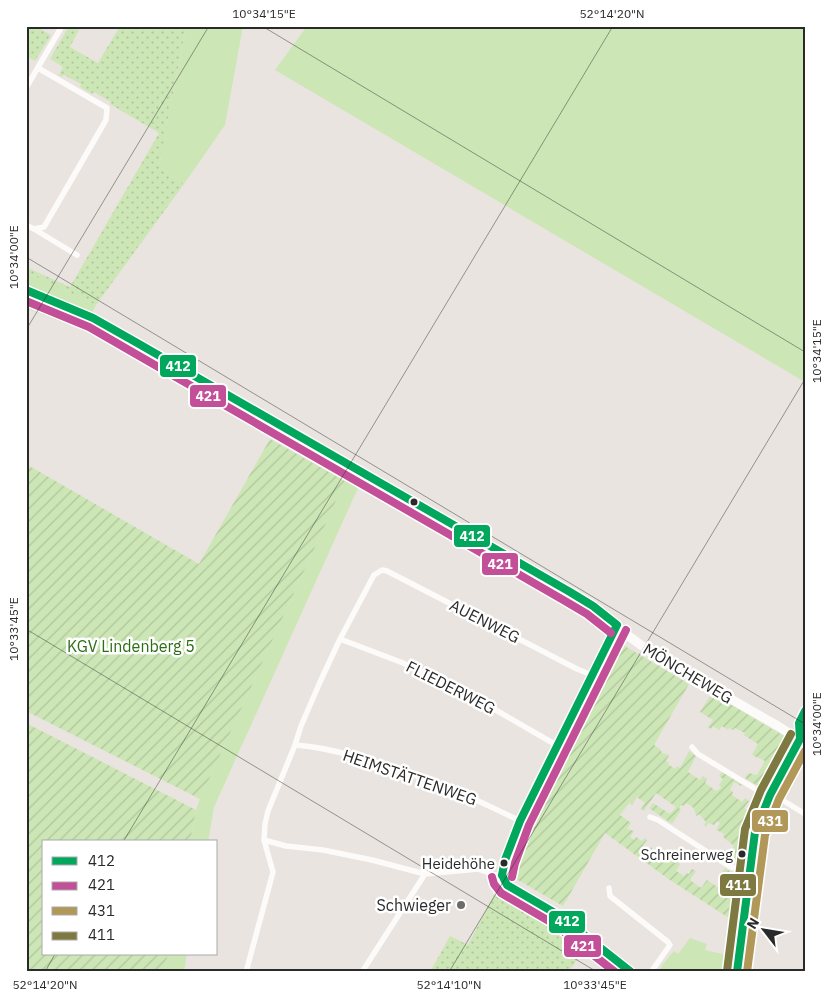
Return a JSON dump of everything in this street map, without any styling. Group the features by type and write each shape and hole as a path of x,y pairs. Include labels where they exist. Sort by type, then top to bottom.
{"main road":[{"name":"MÖNCHEWEG","path":"26,290 92,318 156,353 570,592 593,606 656,656 802,741"}],"street":[{"path":"26,88 62,26"},
{"path":"34,229 44,227 106,120 107,108 38,68"},
{"path":"26,224 77,255"},
{"name":"AUENWEG","path":"340,639 370,581 378,572 387,571 592,675"},
{"path":"617,625 520,821 505,860 502,875 508,885 560,916 631,972"},
{"path":"246,972 273,872 264,840 264,824 296,745 301,726 340,639"},
{"name":"FLIEDERWEG","path":"340,639 403,663 461,690 558,746"},
{"path":"737,972 755,832 770,795 802,741 799,723 805,710"},
{"name":"HEIMSTÄTTENWEG","path":"296,745 333,750 422,778 464,794 520,821"},
{"path":"692,747 698,754 762,793 780,798 805,814"},
{"path":"650,817 658,820 729,866 749,874"},
{"path":"264,840 286,846 323,850 372,860 425,874 478,869 495,875 502,875"},
{"path":"362,972 425,874"},
{"path":"609,888 610,896 670,945 651,972"}],"green space":[{"path":"26,26 35,26 51,35 35,61 26,56"},
{"path":"69,26 81,26 70,47 98,63 120,26 186,26 159,166 184,184 96,305 26,272 26,267 70,287 159,133 110,104 111,102 94,92 92,94 80,87 81,84 64,75 62,77 59,75 63,67 50,59"},
{"path":"186,26 243,26 225,125 184,184 159,166"},
{"path":"307,26 805,26 805,382 275,70"},
{"path":"26,272 96,305 83,330 26,308"},
{"name":"KGV Lindenberg 5","path":"270,439 345,481 200,799 26,711 26,464 199,564"},
{"path":"345,481 358,488 214,807 208,840 190,840 200,799"},
{"path":"618,642 689,684 654,745 662,753 669,755 666,761 668,764 675,769 677,766 680,768 689,751 696,756 688,772 700,780 703,776 707,779 705,783 716,791 721,788 719,785 723,779 719,776 722,772 742,785 734,782 730,790 733,792 732,795 742,802 745,798 749,801 744,808 749,812 760,795 762,797 750,827 742,866 720,856 726,854 723,852 724,850 730,853 734,846 723,837 724,834 717,830 715,832 720,823 717,821 714,825 708,823 706,827 704,825 706,822 699,814 697,816 693,808 686,803 679,808 681,810 672,824 649,808 653,803 670,814 676,807 656,793 644,811 641,809 645,803 637,797 632,805 629,803 620,815 631,823 627,829 634,831 630,837 634,840 636,837 642,841 644,838 647,840 641,848 647,852 651,847 649,853 656,856 654,858 657,860 659,858 665,862 668,858 675,863 677,860 680,865 676,871 684,876 686,873 689,874 692,869 696,871 690,880 701,888 707,880 722,890 729,879 721,874 725,868 735,875 741,876 735,922 670,880 605,833 563,906 511,876 528,821"},
{"path":"712,693 787,738 788,744 773,775 766,771 758,786 745,778 748,773 757,775 765,761 752,755 758,744 744,735 745,733 735,728 733,730 729,728 728,730 722,726 719,730 713,726 711,729 708,727 713,720 700,712"},
{"path":"26,723 196,810 190,840 42,840 42,956 168,956 164,972 26,972"},
{"path":"498,887 589,945 568,972 430,972 450,936 468,945"},
{"path":"690,938 707,944 705,950 731,956 729,972 659,972 662,965 674,951 678,954"},
{"path":"168,956 187,956 184,972 164,972"}],"transit line":[{"name":"412","path":"26,290 93,318 139,344 570,592 593,606 617,625"},
{"name":"421","path":"26,301 89,327 565,601 587,614 611,633"},
{"name":"412","path":"502,875 505,860 520,821 617,625"},
{"name":"421","path":"512,877 529,825 626,630"},
{"name":"412","path":"737,972 755,832 770,795 800,739 799,723 805,711"},
{"name":"411","path":"727,971 745,829 761,790 791,734"},
{"name":"431","path":"747,972 765,835 779,799 805,751"},
{"name":"412","path":"502,875 507,885 560,916 631,972"},
{"name":"421","path":"492,877 494,884 501,893 554,924 615,972"}],"place":[{"name":"Schreinerweg","path":"742,854"},
{"name":"Heidehöhe","path":"504,863"},
{"name":"Schwieger","path":"461,905"}]}
